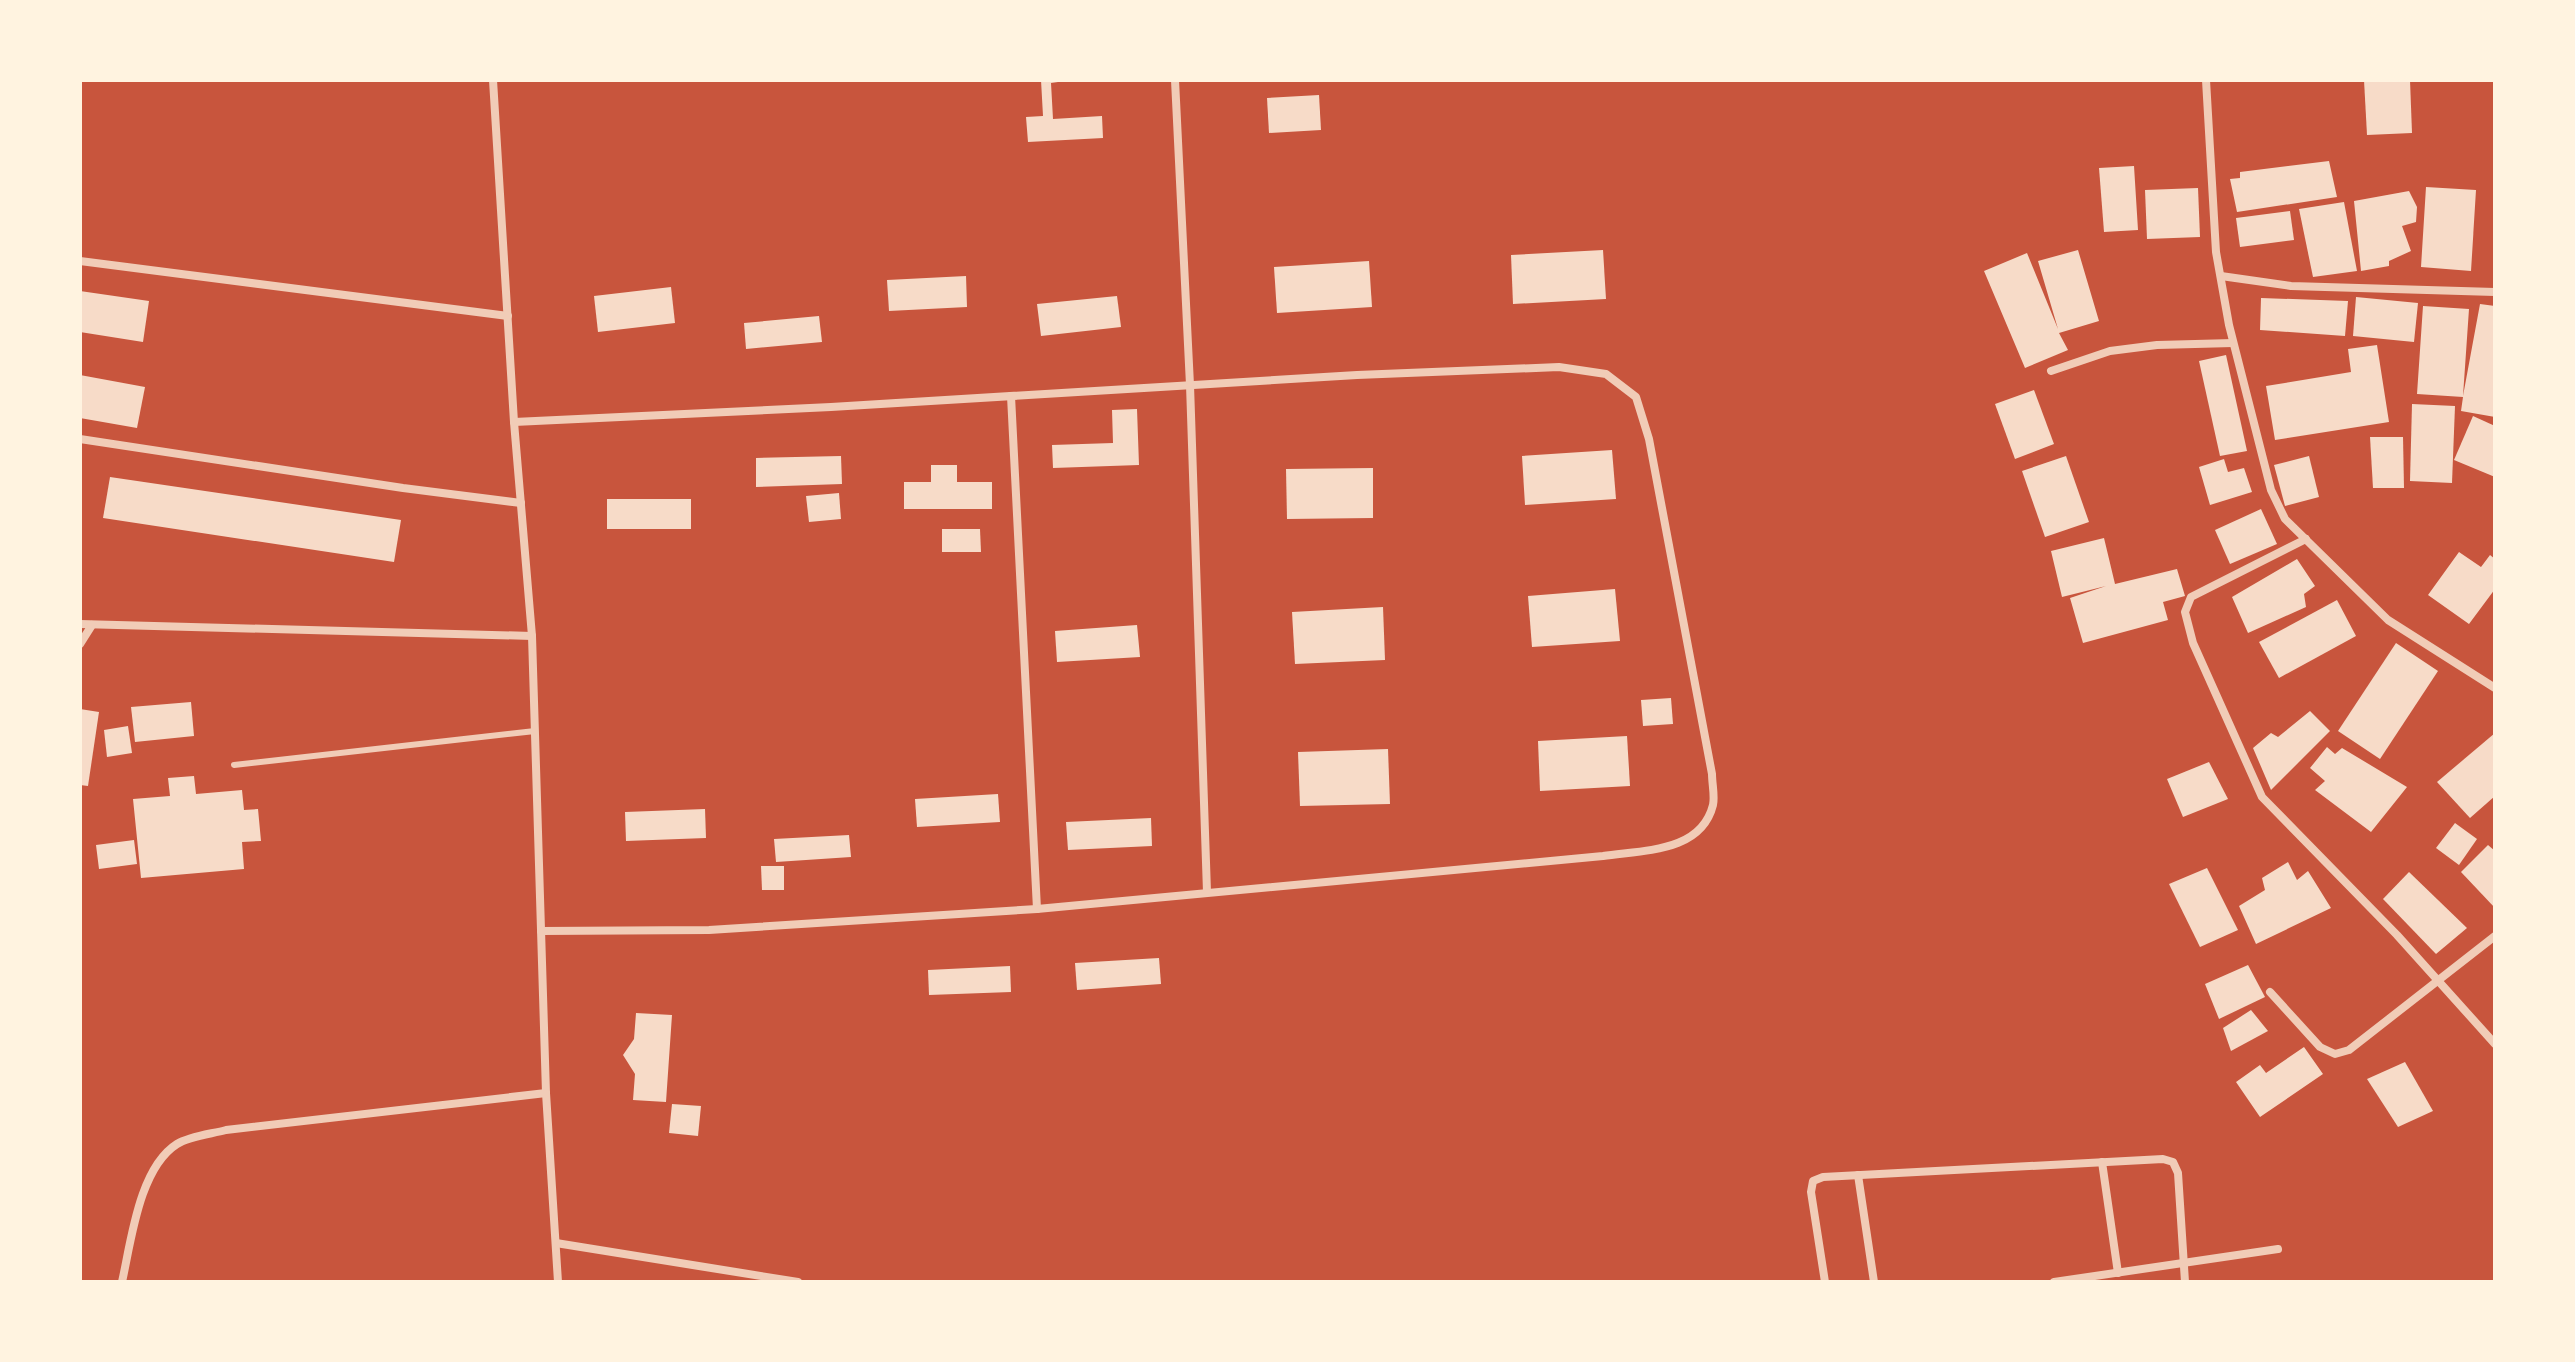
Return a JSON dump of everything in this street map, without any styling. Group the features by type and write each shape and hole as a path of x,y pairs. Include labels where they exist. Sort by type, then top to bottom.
{"street":[{"path":"493,80 514,422 532,636 546,1093 558,1282"},
{"path":"1175,80 1190,385 1207,892"},
{"path":"2206,80 2216,252 2233,343 2271,490 2285,519 2388,620 2495,688"},
{"path":"80,261 508,316"},
{"path":"2221,276 2291,286 2495,292"},
{"path":"2051,371 2110,351 2157,345 2233,343"},
{"path":"514,422 831,407 1357,375 1559,367 1606,374 1636,397 1649,439 1712,774 1714,802 1705,826 1681,844 1603,856 1037,909 709,930 541,931"},
{"path":"1011,396 1037,909"},
{"path":"80,439 521,503"},
{"path":"2306,539 2191,597 2185,612 2193,643 2262,797 2397,935 2495,1044"},
{"path":"80,624 532,636"},
{"path":"80,644 92,625"},
{"path":"2270,992 2320,1047 2335,1054 2349,1050 2495,936"},
{"path":"122,1282 137,1214 155,1166 178,1144 226,1130 546,1093"},
{"path":"1825,1282 1811,1192 1813,1181 1823,1177 2163,1159 2173,1162 2178,1173 2185,1282"},
{"path":"2102,1162 2118,1273"},
{"path":"1858,1175 1874,1282"},
{"path":"556,1243 798,1282"},
{"path":"2054,1282 2278,1249"}],"lane":[{"path":"234,765 535,731"}],"building":[{"path":"1041,80 1058,80 1051,83 1053,119 1102,116 1103,138 1028,142 1026,117 1043,116"},
{"path":"2364,80 2410,80 2412,133 2367,135"},
{"path":"1319,95 1321,130 1269,133 1267,98"},
{"path":"2329,161 2337,197 2237,212 2230,179 2240,178 2240,172"},
{"path":"2134,166 2138,230 2104,232 2099,168"},
{"path":"2426,187 2476,190 2471,271 2421,267"},
{"path":"2198,188 2200,237 2147,239 2145,190"},
{"path":"2409,191 2417,207 2416,222 2402,226 2411,251 2389,261 2389,266 2361,271 2354,201"},
{"path":"2344,202 2357,271 2313,277 2299,209"},
{"path":"2290,211 2294,240 2240,247 2236,218"},
{"path":"1603,250 1606,299 1513,304 1511,255"},
{"path":"2078,250 2099,321 2059,333 2068,350 2025,368 1984,271 2027,253 2058,329 2038,261"},
{"path":"1369,261 1372,307 1277,313 1274,267"},
{"path":"966,276 967,307 889,311 887,280"},
{"path":"671,287 675,323 598,332 594,296"},
{"path":"80,291 149,301 143,342 80,332"},
{"path":"1117,296 1121,327 1041,336 1037,304"},
{"path":"2356,297 2418,303 2414,342 2353,336"},
{"path":"2261,298 2348,301 2345,336 2260,330"},
{"path":"2480,304 2495,306 2495,417 2461,411 2463,397 2417,394 2423,306 2469,309 2463,396"},
{"path":"819,316 822,342 746,349 744,323"},
{"path":"2377,345 2389,422 2275,440 2266,386 2351,372 2348,349"},
{"path":"2226,355 2247,451 2220,456 2199,361"},
{"path":"80,375 145,387 137,428 80,418"},
{"path":"2034,390 2054,444 2015,459 1995,404"},
{"path":"2412,404 2455,406 2452,483 2410,481"},
{"path":"1137,409 1139,465 1053,468 1052,445 1113,443 1112,410"},
{"path":"2473,416 2495,426 2495,477 2454,460"},
{"path":"2370,437 2403,437 2404,488 2373,488"},
{"path":"1612,450 1616,499 1525,505 1522,456"},
{"path":"841,456 842,484 756,487 756,458"},
{"path":"2066,456 2089,522 2045,537 2022,471"},
{"path":"2309,456 2319,497 2285,506 2274,465"},
{"path":"2224,459 2228,472 2244,468 2252,492 2210,505 2199,467"},
{"path":"931,465 957,465 957,482 992,482 992,509 904,509 904,482 931,482"},
{"path":"1373,468 1373,518 1287,519 1286,469"},
{"path":"110,477 401,520 394,562 103,518"},
{"path":"839,493 841,519 809,522 806,496"},
{"path":"607,499 691,499 691,529 607,529"},
{"path":"2261,509 2277,544 2230,564 2215,530"},
{"path":"942,529 980,529 981,552 942,552"},
{"path":"2104,538 2115,584 2177,569 2185,596 2163,602 2168,620 2083,643 2070,598 2106,586 2062,597 2051,551"},
{"path":"2459,552 2481,567 2490,555 2495,559 2495,589 2469,624 2428,595"},
{"path":"2297,559 2315,586 2304,594 2306,607 2248,633 2232,597"},
{"path":"1615,589 1620,641 1532,647 1528,596"},
{"path":"2337,600 2356,636 2279,678 2259,642"},
{"path":"1383,607 1385,660 1295,664 1292,612"},
{"path":"1137,625 1140,657 1057,662 1055,631"},
{"path":"2396,643 2438,671 2380,759 2338,731"},
{"path":"1671,698 1673,724 1643,726 1641,700"},
{"path":"191,702 194,736 135,742 131,707"},
{"path":"80,709 99,712 88,786 80,785"},
{"path":"2310,711 2330,731 2271,790 2253,748 2271,733 2278,737"},
{"path":"128,726 132,753 107,757 104,730"},
{"path":"2495,733 2495,796 2470,818 2437,782"},
{"path":"1627,736 1630,786 1540,791 1538,741"},
{"path":"2327,747 2335,754 2342,748 2407,787 2371,832 2315,790 2325,781 2310,768"},
{"path":"1388,749 1390,804 1300,806 1298,752"},
{"path":"2209,762 2228,799 2183,817 2167,779"},
{"path":"194,776 196,794 242,790 244,810 258,809 261,841 242,842 244,869 141,878 133,799 170,796 168,778"},
{"path":"998,794 1000,822 917,827 915,799"},
{"path":"705,809 706,838 626,841 625,812"},
{"path":"1151,818 1152,846 1068,850 1066,822"},
{"path":"2455,823 2477,839 2459,865 2436,848"},
{"path":"849,835 851,857 776,862 774,839"},
{"path":"134,840 137,864 99,869 96,845"},
{"path":"2488,845 2495,851 2495,908 2461,872"},
{"path":"2288,862 2297,880 2308,871 2331,908 2256,944 2239,906 2265,890 2262,878"},
{"path":"761,866 784,866 784,890 762,890"},
{"path":"2207,868 2238,930 2200,947 2169,884"},
{"path":"2409,872 2467,928 2436,954 2383,899"},
{"path":"1159,958 1161,984 1077,990 1075,963"},
{"path":"2248,965 2265,997 2219,1019 2205,984"},
{"path":"1010,966 1011,992 929,995 928,970"},
{"path":"2251,1010 2268,1031 2231,1051 2223,1028"},
{"path":"636,1013 672,1015 666,1102 633,1100 635,1074 623,1055 634,1039"},
{"path":"2304,1047 2323,1074 2260,1117 2236,1082 2260,1065 2266,1073"},
{"path":"2405,1062 2433,1111 2398,1127 2367,1079"},
{"path":"672,1104 701,1106 698,1136 669,1133"}]}
